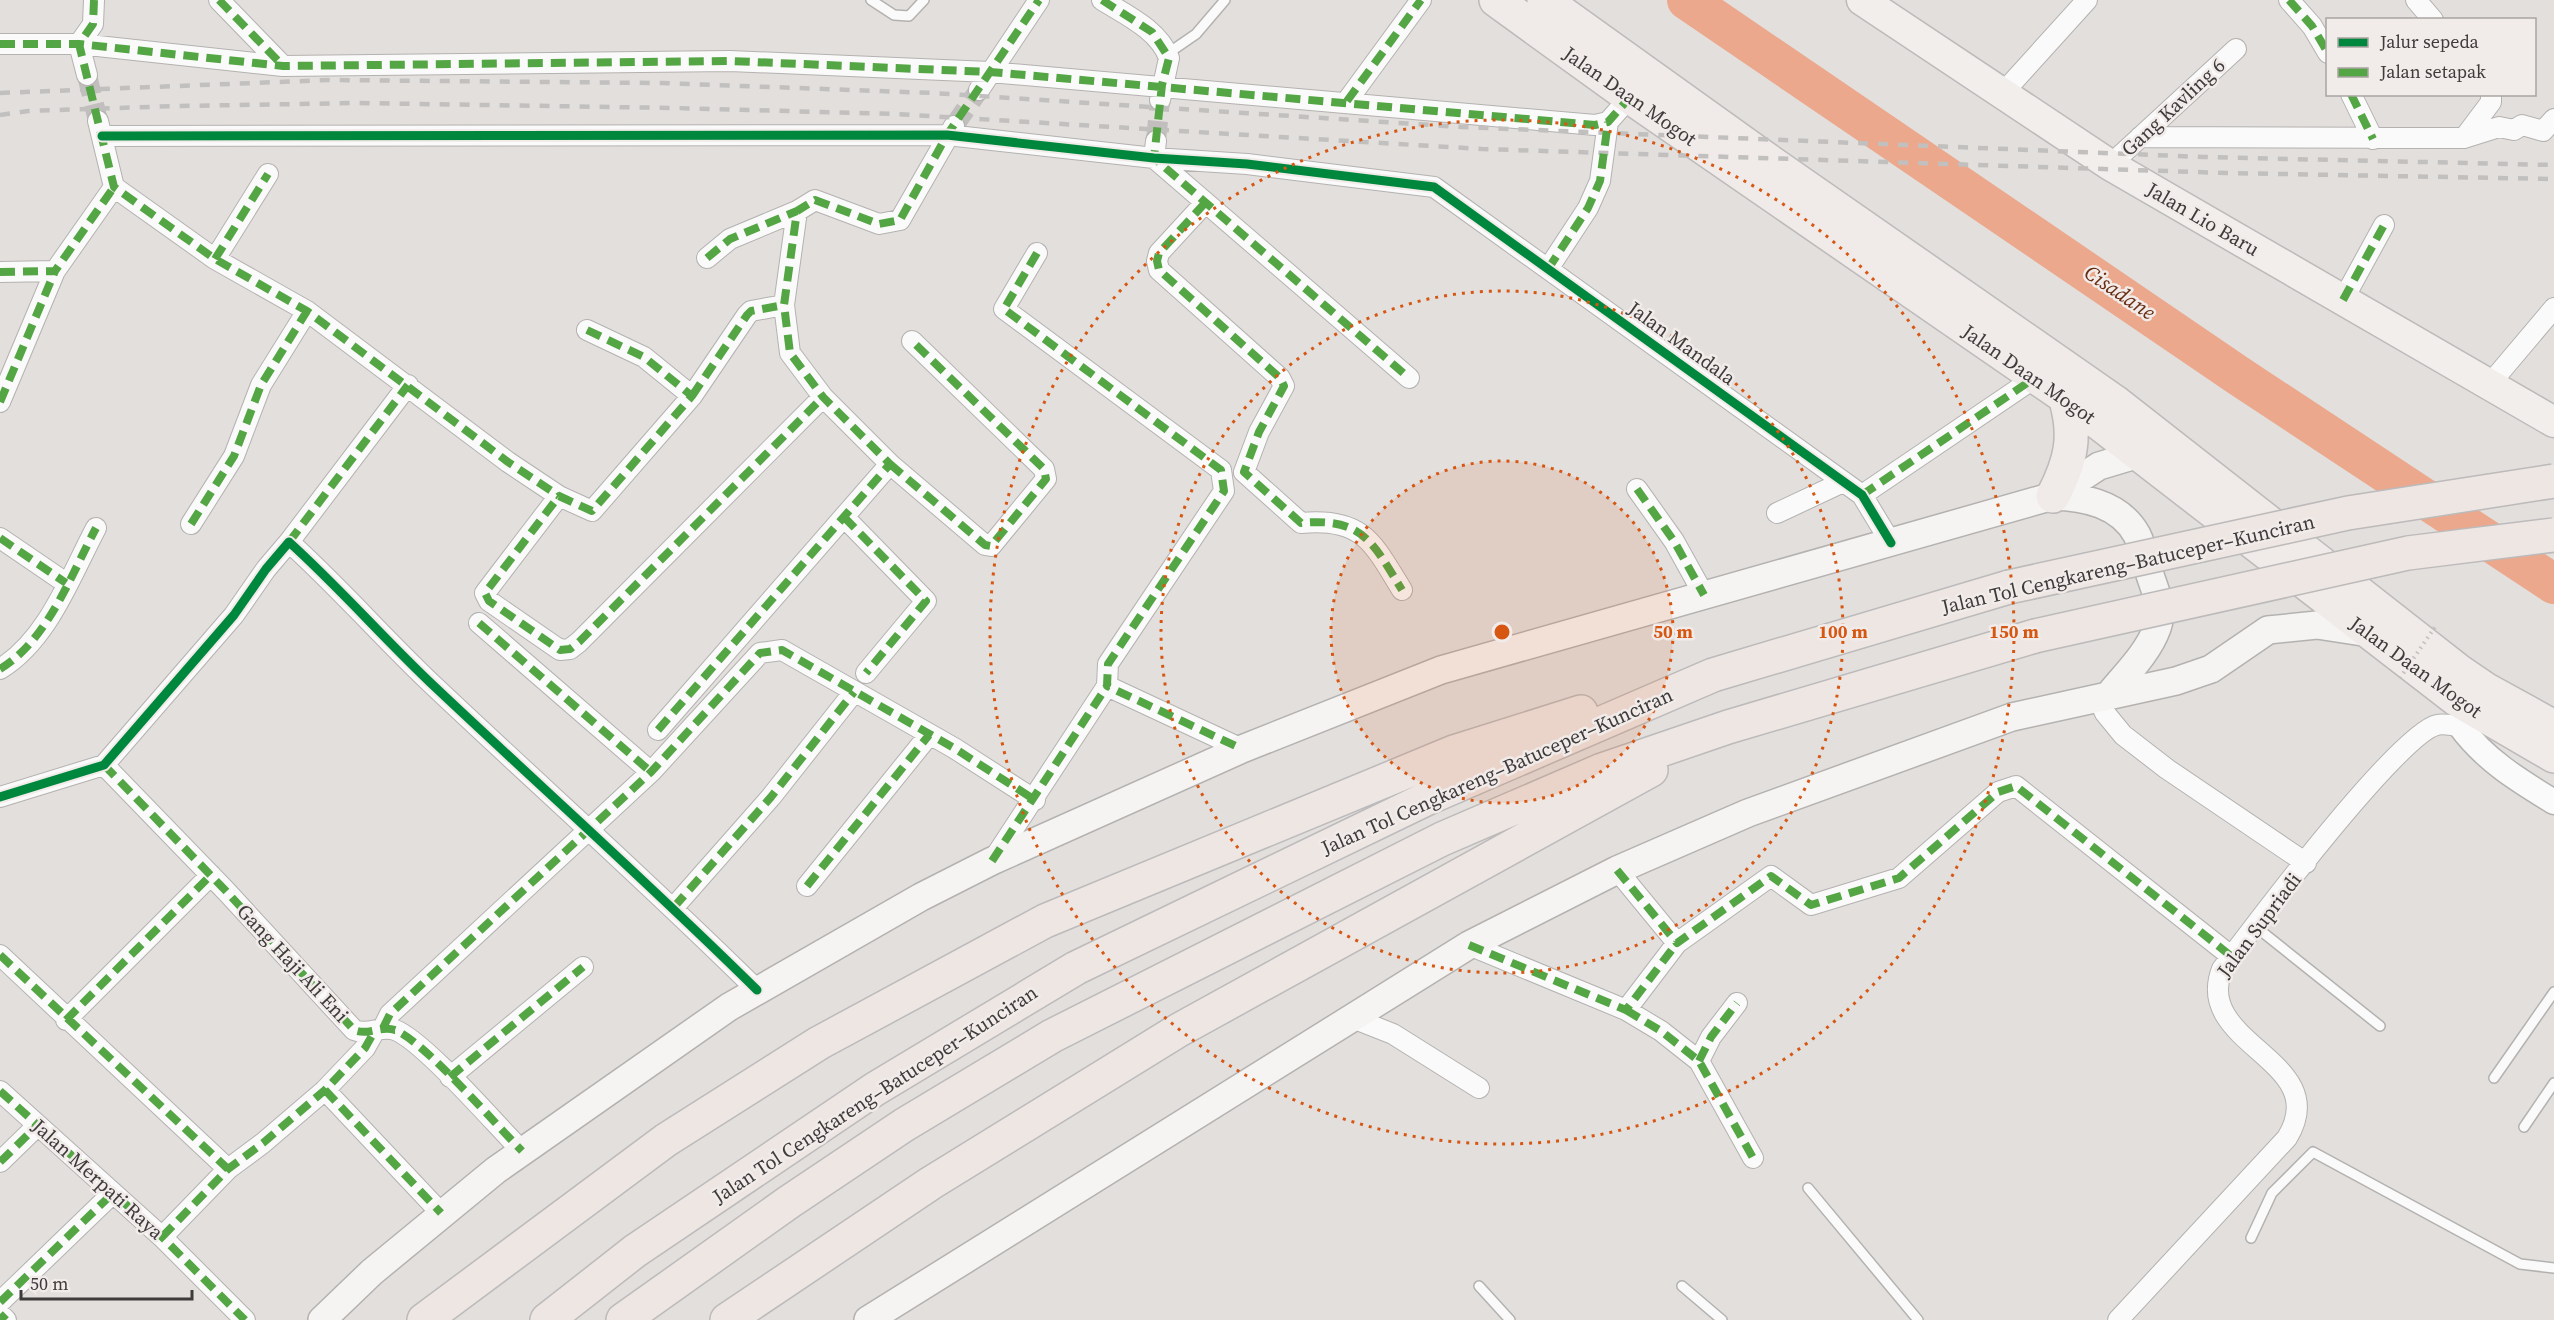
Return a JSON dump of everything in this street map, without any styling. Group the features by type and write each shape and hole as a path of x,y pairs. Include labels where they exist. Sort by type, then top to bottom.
{"highway":[{"name":"Jalan Daan Mogot","path":"1496,0 1630,97 2065,397 2369,633 2473,708 2554,756"},
{"name":"Jalan Daan Mogot","path":"1544,0 1756,152 2115,402 2473,708 2554,727"},
{"path":"2053,496 2068,466 2071,444 2072,420 2065,397"},
{"name":"Jalan Tol Cengkareng–Batuceper–Kunciran","path":"547,1320 635,1251 767,1161 875,1089 1056,979 1428,798 1713,675 2009,587 2348,513 2554,482"},
{"name":"Jalan Tol Cengkareng–Batuceper–Kunciran","path":"623,1320 780,1208 904,1125 1110,1005 1504,810 1602,770 1728,727 2035,636 2408,553 2554,535"},
{"path":"424,1320 666,1140 819,1043 1045,921 1454,752 1629,696 1713,675"},
{"path":"727,1320 931,1183 1179,1030 1728,727"}],"main road":[{"name":"Jalan Lio Baru","path":"1880,5 2001,95 2110,165 2554,422"},
{"path":"322,1320 372,1272 441,1213 522,1152 757,990 921,897 992,861 1242,749 1441,670 2053,496 2099,466 2139,454"},
{"path":"2053,496 2078,497 2105,505 2124,519 2136,535 2159,601 2161,615 2150,643 2104,702"},
{"path":"868,1320 1350,1017 1469,945 1617,870 1748,813 2012,717 2104,702 2211,669 2268,630 2317,626 2369,633"}],"street":[{"path":"87,75 79,44 93,24 94,0"},
{"path":"219,0 283,66"},
{"path":"979,90 1040,0"},
{"path":"1102,0 1152,32 1167,54 1169,58 1161,93"},
{"path":"1347,101 1421,0"},
{"path":"2001,95 2087,0"},
{"path":"2289,0 2313,26 2326,49"},
{"path":"2415,0 2431,18"},
{"path":"0,44 79,44 283,66 730,61 990,72 1161,93 1347,101 1595,124 1608,122"},
{"name":"Gang Kavling 6","path":"2110,165 2236,49"},
{"path":"2352,96 2373,139"},
{"path":"2464,138 2491,102 2490,96"},
{"path":"1548,269 1588,208 1600,181 1608,122 1630,97"},
{"path":"2140,137 2464,138 2499,127 2514,130 2522,125 2543,130 2554,119"},
{"path":"784,306 751,311 747,315 692,396 592,511 559,496 508,462 307,311 215,258 114,187 100,128 951,131 1155,150 1205,203 1409,378"},
{"path":"707,258 730,239 797,211 815,200 879,224 900,220 951,131"},
{"name":"Jalan Mandala","path":"1155,150 1434,188 1862,495 1891,543"},
{"path":"215,258 268,174"},
{"path":"0,402 55,271 114,187"},
{"path":"1205,203 1160,252 1157,261 1160,270 1280,378 1284,386 1258,432 1244,472 1301,523 1327,520 1355,529 1374,545 1402,590"},
{"path":"797,211 784,306 790,353 823,397 890,464 985,544 991,546 1046,479 1044,469 912,341"},
{"path":"2343,300 2384,225"},
{"path":"992,861 1035,800 1107,686 1108,664 1224,491 1221,470 1004,309 1037,253"},
{"path":"0,272 55,271"},
{"path":"2489,385 2554,308"},
{"path":"191,524 234,456 261,385 307,311"},
{"path":"587,330 644,357 692,396"},
{"path":"1862,495 2036,377"},
{"path":"0,797 104,765 234,615 266,569 408,386"},
{"path":"559,496 485,593 489,601 560,650 570,649 579,642 823,397"},
{"path":"658,730 890,464"},
{"path":"1777,513 1843,482"},
{"path":"1637,489 1674,541 1704,595"},
{"path":"844,517 926,601 866,674"},
{"path":"0,669 24,650 48,618 96,528"},
{"path":"0,538 66,583"},
{"path":"289,542 432,684 674,907 757,990"},
{"path":"479,623 651,772"},
{"path":"162,1236 228,1169 263,1143 325,1090 365,1048 390,1014 651,772 760,653 782,650 929,735 1035,800"},
{"path":"1107,686 1242,749"},
{"path":"674,907 771,797 854,692"},
{"path":"2104,702 2124,735 2167,768 2306,863"},
{"path":"2473,708 2476,748 2513,777 2554,802"},
{"name":"Jalan Supriadi","path":"2118,1320 2287,1138 2296,1124 2299,1109 2294,1090 2281,1073 2225,1017 2217,1000 2216,983 2231,956 2375,778 2415,740 2437,724 2473,708"},
{"path":"807,886 929,735"},
{"name":"Gang Haji Ali Eni","path":"104,765 211,875 354,1030 364,1034 393,1029 403,1035 450,1077 522,1152"},
{"path":"1626,1010 1677,943 1771,876 1811,905 1899,878 1998,792 2016,786 2231,956"},
{"path":"1617,870 1677,943"},
{"path":"66,1020 211,875"},
{"path":"1469,945 1626,1010 1661,1031 1699,1061 1753,1158"},
{"path":"0,955 66,1020 228,1169"},
{"path":"450,1077 583,967"},
{"path":"1699,1061 1723,1019 1737,1003"},
{"path":"1350,1017 1393,1034 1479,1088"},
{"path":"325,1090 441,1213"},
{"name":"Jalan Merpati Raya","path":"0,1091 162,1236 245,1320"},
{"path":"0,1162 38,1125"},
{"path":"0,1302 113,1193"},
{"path":"0,1314 6,1320"}],"lane":[{"path":"871,0 901,17 909,16 924,0"},
{"path":"1167,54 1196,34 1225,0"},
{"path":"2256,927 2380,1026"},
{"path":"2494,1078 2554,992"},
{"path":"2524,1127 2554,1083"},
{"path":"2251,1238 2272,1192 2313,1152 2520,1264 2554,1268"},
{"path":"1808,1188 1912,1318"},
{"path":"1479,1286 1510,1320"},
{"path":"1682,1286 1722,1320"}],"path":[{"path":"2400,678 2435,627"}],"waterway":[{"name":"Cisadane","path":"1687,0 2239,376 2554,584"}],"tunnel":[{"path":"87,75 98,121"},
{"path":"954,126 979,90"},
{"path":"1156,141 1160,100"}],"railway":[{"path":"0,93 329,80 661,83 933,93 1462,127 2203,157 2554,165"},
{"path":"0,115 28,111 357,103 675,108 895,114 1482,149 2227,173 2554,179"}],"marked path":[{"path":"94,0 93,24 79,44 114,187 215,259 307,311 508,462 559,496"},
{"path":"219,0 283,66"},
{"path":"658,730 890,464 823,397 790,353 784,305 797,211 815,200 879,224 900,220 947,135 1039,0"},
{"path":"1102,0 1152,32 1169,58 1162,85 1154,158 1409,378"},
{"path":"1347,101 1421,0"},
{"path":"2289,0 2312,26 2326,50"},
{"path":"0,44 79,44 283,66 730,61 990,72 1595,125 1608,122 1630,97"},
{"path":"2352,96 2373,139"},
{"path":"1548,269 1588,208 1600,181 1608,122"},
{"path":"215,259 268,174"},
{"path":"0,272 55,271 114,187"},
{"path":"1205,203 1159,253 1157,261 1159,270 1280,378 1284,386 1259,432 1244,472 1301,523 1339,524 1353,529 1364,537 1383,559 1402,590"},
{"path":"707,258 730,239 797,211"},
{"path":"2343,300 2384,225"},
{"path":"1037,253 1004,309 1221,470 1224,491 1108,664 1107,686 1242,749"},
{"path":"0,402 55,271"},
{"path":"692,396 751,311 784,305"},
{"path":"191,524 234,456 261,385 307,311"},
{"path":"587,330 644,357 692,396 592,511 559,496 485,593 489,601 560,650 570,649 579,642 823,397"},
{"path":"890,464 985,545 991,546 1046,479 1044,469 912,341"},
{"path":"1862,495 2036,377"},
{"path":"289,542 408,385"},
{"path":"1637,489 1674,541 1704,595"},
{"path":"844,517 926,601 866,673"},
{"path":"0,669 17,657 45,624 96,528"},
{"path":"0,538 66,583"},
{"path":"479,623 651,772"},
{"path":"383,1028 390,1014 651,772 760,653 782,650 954,748 1035,800"},
{"path":"992,861 1107,686"},
{"path":"674,907 771,797 854,692"},
{"path":"807,886 929,735"},
{"path":"104,765 226,891 354,1030 365,1032 390,1029 408,1037 441,1066 522,1151"},
{"path":"1617,870 1677,943 1771,876 1811,905 1899,878 1998,792 2016,786 2231,956"},
{"path":"66,1020 211,875"},
{"path":"1469,945 1626,1010 1677,943"},
{"path":"0,955 228,1169"},
{"path":"450,1077 583,967"},
{"path":"1699,1061 1711,1037 1737,1003"},
{"path":"1626,1010 1661,1031 1699,1061 1753,1158"},
{"path":"162,1237 228,1169 263,1143 325,1090 365,1048 374,1032"},
{"path":"325,1090 441,1213"},
{"path":"0,1091 162,1237 245,1320"},
{"path":"0,1162 38,1125"},
{"path":"0,1302 113,1193"},
{"path":"0,1314 6,1320"}],"cycle path":[{"path":"102,136 947,135 1154,158 1247,164 1434,187 1862,495 1891,543"},
{"path":"0,797 104,765 234,615 266,569 289,542 435,687 757,990"}]}
